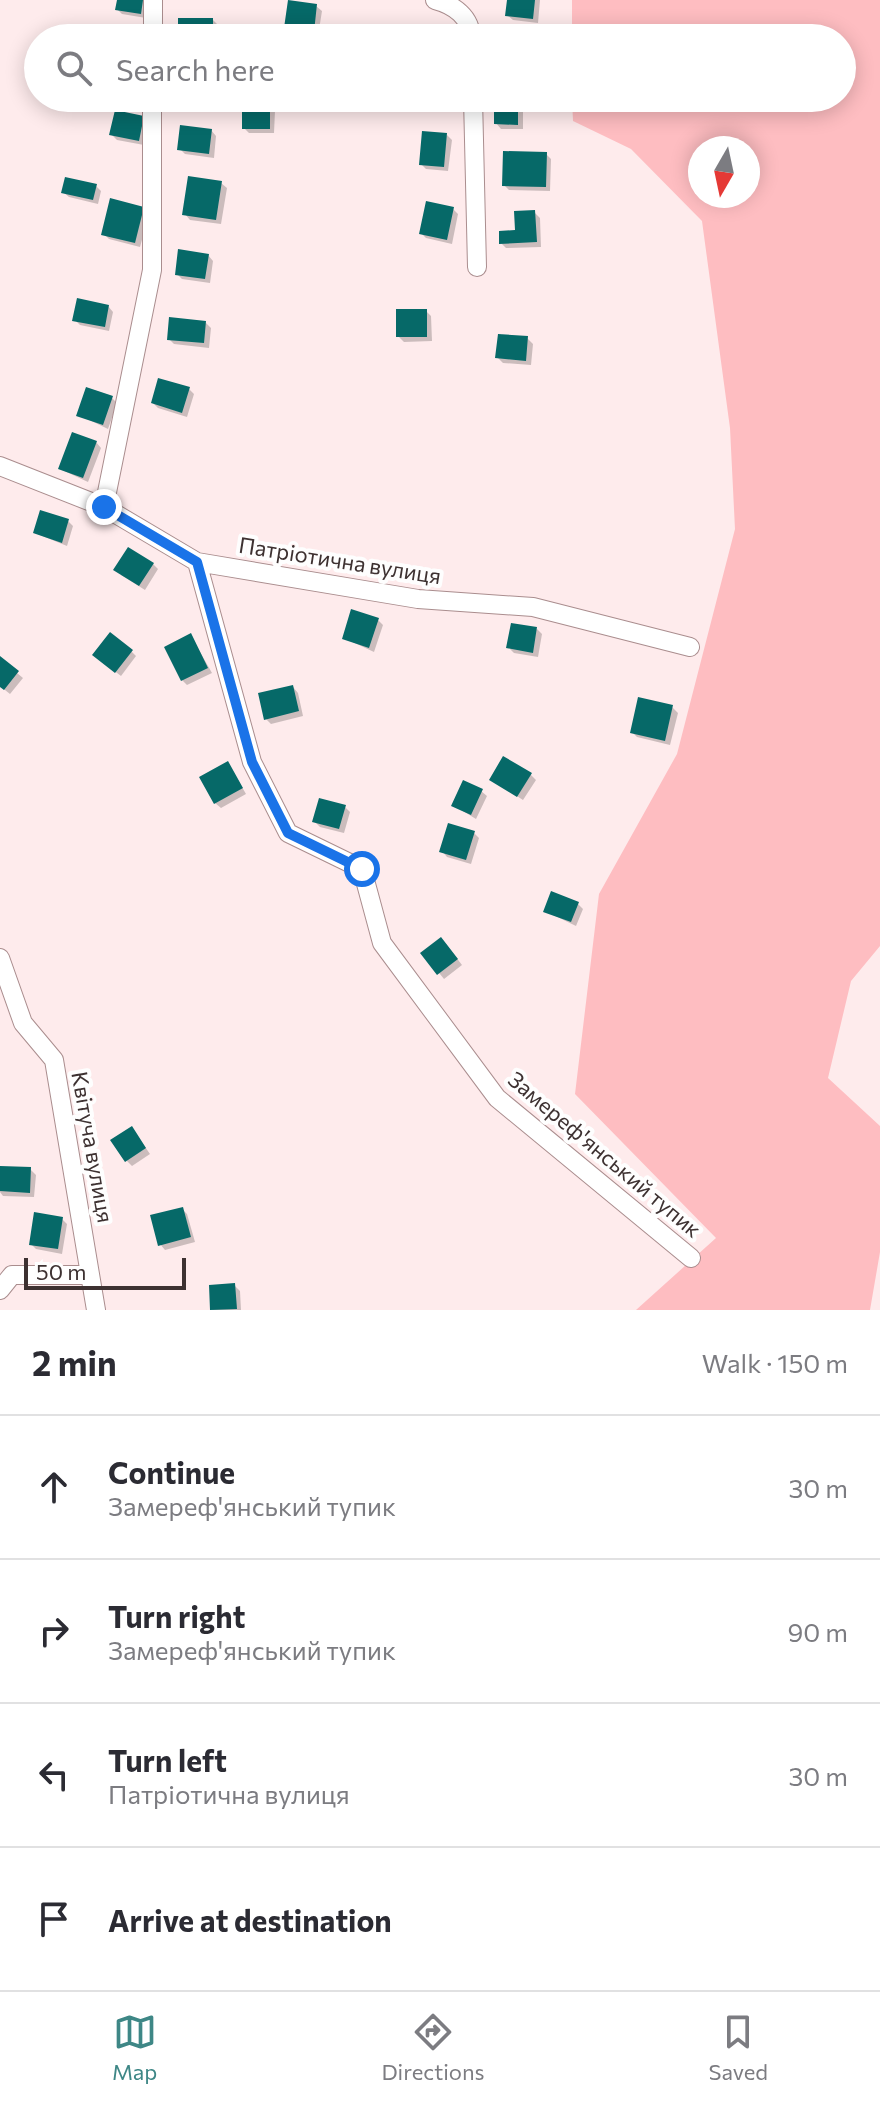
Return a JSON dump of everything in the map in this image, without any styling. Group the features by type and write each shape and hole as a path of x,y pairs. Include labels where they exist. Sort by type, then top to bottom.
{"street":[{"path":"153,0 153,24"},
{"path":"435,0 453,4 469,24"},
{"path":"104,507 152,270 152,112"},
{"path":"473,112 477,267"},
{"name":"Патріотична вулиця","path":"0,466 104,507 197,562 418,599 533,607 690,647"},
{"name":"Замереф'янський тупик","path":"197,562 252,762 288,833 362,869 382,943 497,1098 691,1258"},
{"name":"Квітуча вулиця","path":"0,958 23,1023 54,1060 96,1310"},
{"path":"0,1290 12,1275 90,1275"}],"shaded area":[{"path":"572,0 880,0 880,946 851,981 828,1078 880,1126 880,1252 870,1310 636,1310 716,1238 575,1094 599,894 677,754 735,529 730,428 702,221 689,208 760,208 760,136 688,136 688,207 631,149 573,121 573,112 856,112 856,24 572,24"}],"building":[{"path":"117,0 143,0 141,14 115,10"},
{"path":"288,0 317,4 315,24 285,24"},
{"path":"507,0 535,0 533,19 505,16"},
{"path":"178,18 213,18 213,24 178,24"},
{"path":"115,112 144,116 139,141 109,135"},
{"path":"242,112 270,112 270,129 242,129"},
{"path":"494,112 518,112 518,125 494,124"},
{"path":"180,125 212,129 209,154 177,150"},
{"path":"422,131 447,133 444,167 419,165"},
{"path":"503,151 547,152 546,187 502,186"},
{"path":"188,176 222,181 216,220 182,215"},
{"path":"65,177 97,184 93,200 61,193"},
{"path":"110,198 144,207 135,243 101,235"},
{"path":"426,201 454,207 447,240 419,234"},
{"path":"535,210 537,242 499,244 499,231 515,230 514,211"},
{"path":"178,249 209,254 205,279 175,275"},
{"path":"77,298 109,305 105,327 72,321"},
{"path":"396,309 427,309 427,337 396,337"},
{"path":"169,317 206,321 204,343 167,340"},
{"path":"498,334 528,336 526,361 495,358"},
{"path":"158,378 190,387 182,413 151,403"},
{"path":"86,387 113,396 103,425 76,416"},
{"path":"72,432 97,441 83,478 58,469"},
{"path":"40,510 69,519 62,543 33,533"},
{"path":"128,547 154,563 139,586 113,570"},
{"path":"351,609 379,618 369,648 342,639"},
{"path":"511,623 537,627 533,653 506,648"},
{"path":"110,632 133,650 115,673 92,655"},
{"path":"191,633 208,668 181,681 164,647"},
{"path":"0,656 19,671 4,690 0,687"},
{"path":"293,685 299,711 264,720 258,693"},
{"path":"638,697 673,705 665,741 630,733"},
{"path":"503,756 532,773 517,797 489,780"},
{"path":"228,761 243,788 214,804 199,777"},
{"path":"463,780 483,789 471,815 451,806"},
{"path":"319,798 346,805 339,829 312,822"},
{"path":"448,823 475,831 466,860 439,852"},
{"path":"551,891 579,902 571,922 543,912"},
{"path":"441,937 458,959 437,975 420,953"},
{"path":"132,1126 146,1148 125,1162 110,1140"},
{"path":"0,1166 31,1167 30,1193 0,1191"},
{"path":"183,1207 191,1237 158,1246 150,1215"},
{"path":"34,1212 63,1217 58,1249 29,1245"},
{"path":"235,1283 237,1309 210,1310 209,1285"}],"route":[{"path":"104,507 197,562 252,762 288,833 362,869"}]}
